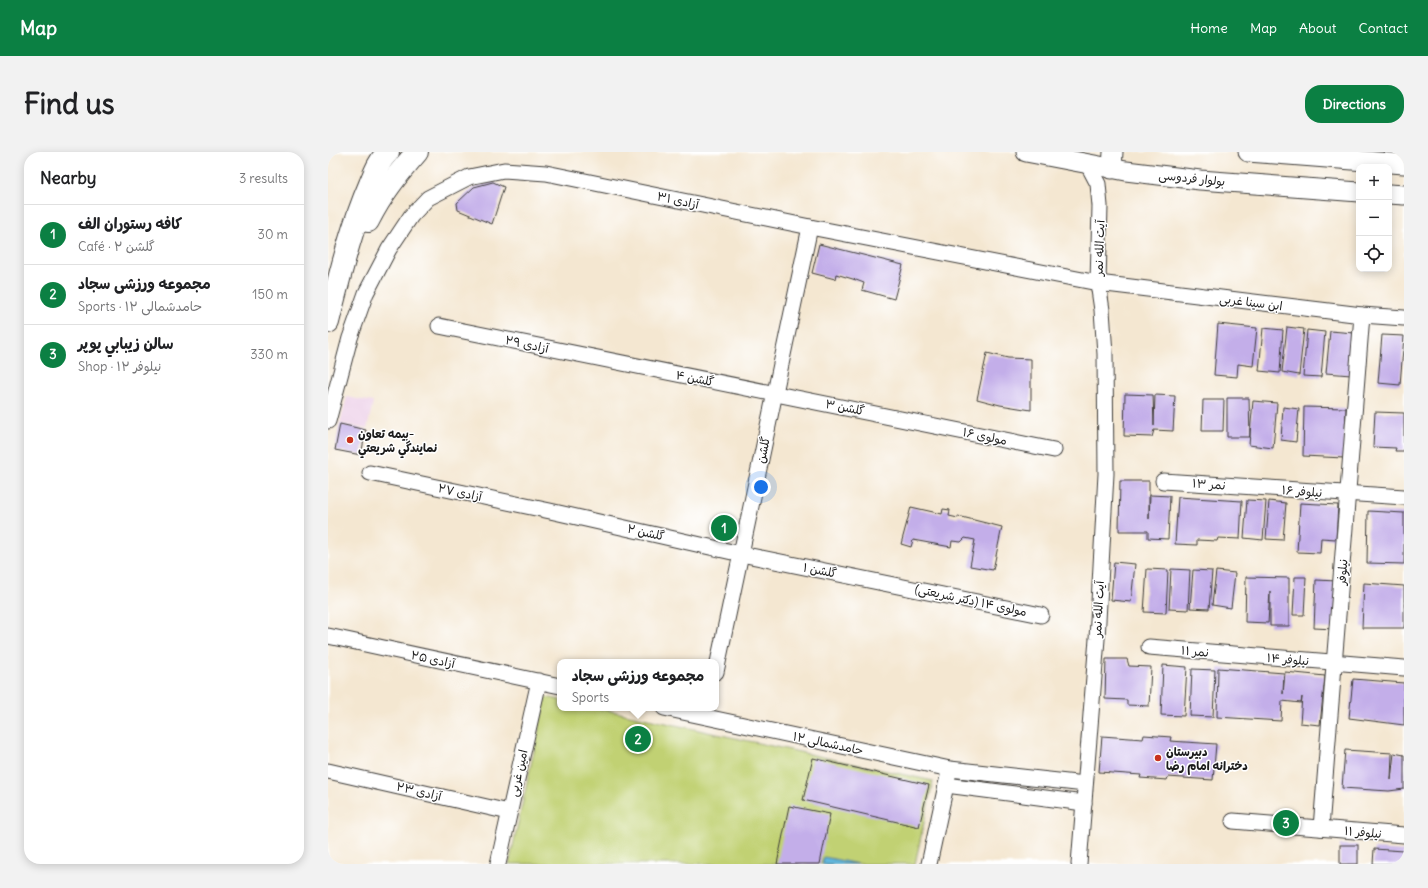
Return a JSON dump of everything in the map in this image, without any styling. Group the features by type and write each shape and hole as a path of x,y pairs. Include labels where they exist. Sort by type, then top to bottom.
{"highway":[{"path":"328,322 341,271 360,208 382,159 388,152"},
{"path":"341,271 379,199 396,176 417,152"}],"main road":[{"name":"بولوار فردوسی","path":"1026,152 1112,160 1200,180 1356,192"},
{"path":"1248,152 1404,164"},
{"path":"1392,194 1404,195"}],"street":[{"name":"آیت الله نمر","path":"1079,864 1097,640 1106,474 1105,354 1102,310 1098,283 1100,206 1098,184 1088,158"},
{"path":"1098,184 1112,160"},
{"name":"آزادی ۳۱","path":"328,421 350,338 366,293 389,249 411,216 428,198 469,177 504,170 546,173 810,227 1098,283"},
{"name":"گلشن","path":"719,659 810,227"},
{"name":"ابن سینا غربی","path":"1098,283 1362,315 1404,318"},
{"name":"نیلوفر","path":"1321,828 1362,315"},
{"name":"آزادی ۲۹","path":"439,326 615,362"},
{"name":"گلشن ۴","path":"615,362 775,393"},
{"name":"گلشن ۳","path":"775,393 915,422"},
{"name":"مولوی ۱۶","path":"915,422 1054,450"},
{"name":"۲۷ آزادی","path":"370,474 550,511"},
{"name":"نمر ۱۳","path":"1163,481 1256,488"},
{"name":"نیلوفر ۱۶","path":"1256,488 1404,497"},
{"name":"گلشن ۲","path":"550,511 741,554"},
{"name":"گلشن ۱","path":"741,554 900,586"},
{"name":"مولوی ۱۴ (دکتر شریعتی)","path":"900,586 1041,615"},
{"name":"آزادی ۲۵","path":"328,636 557,685"},
{"name":"نمر ۱۱","path":"1149,647 1242,655"},
{"name":"نیلوفر ۱۴","path":"1242,655 1404,668"},
{"name":"امین غربی","path":"498,864 539,681"},
{"name":"حامدشمالی ۱۲","path":"690,711 708,713 950,769 1085,784"},
{"path":"929,864 950,769"},
{"name":"آزادی ۲۳","path":"328,771 509,812"},
{"path":"946,785 1084,803"},
{"name":"نیلوفر ۱۱","path":"1233,821 1404,835"}],"shaded area":[{"path":"347,397 373,402 367,429 340,423"}],"green space":[{"path":"546,697 557,699 557,711 611,711 933,781 915,864 509,864"}],"water":[{"path":"824,857 858,864 822,864"}],"building":[{"path":"493,182 504,187 492,224 458,210 457,203 474,187"},
{"path":"819,244 903,265 894,299 862,290 864,283 856,280 836,274 835,279 812,273"},
{"path":"1218,324 1257,328 1253,366 1238,364 1237,377 1214,375"},
{"path":"1287,327 1304,329 1299,375 1282,372"},
{"path":"1263,328 1283,330 1280,373 1259,371"},
{"path":"1307,330 1325,332 1321,377 1303,376"},
{"path":"1330,331 1354,333 1351,375 1326,373"},
{"path":"1382,335 1404,336 1400,385 1378,383"},
{"path":"987,353 1008,358 1031,359 1031,410 1000,405 977,399"},
{"path":"1125,394 1153,395 1154,426 1155,395 1175,396 1173,431 1154,430 1152,437 1124,436"},
{"path":"1227,398 1249,398 1250,437 1227,437"},
{"path":"1203,400 1224,400 1223,431 1202,431"},
{"path":"1253,401 1277,403 1273,448 1249,445"},
{"path":"1283,407 1299,409 1296,442 1281,440"},
{"path":"1304,407 1346,408 1344,458 1303,456"},
{"path":"1375,412 1404,413 1404,451 1395,451 1396,448 1373,447"},
{"name":"بيمه تعاون- نمايندگي شريعتي","path":"340,424 366,430 361,455 335,450"},
{"path":"1120,481 1149,481 1149,519 1150,495 1170,496 1168,539 1148,538 1148,531 1119,531"},
{"path":"1178,497 1242,501 1240,539 1218,538 1217,541 1197,540 1197,545 1175,544"},
{"path":"1247,500 1266,501 1263,540 1244,538"},
{"path":"1269,501 1286,503 1283,540 1266,539"},
{"path":"1300,503 1338,505 1336,539 1321,538 1320,553 1297,552"},
{"path":"911,507 942,514 943,509 950,510 949,516 958,518 958,516 1002,527 993,570 970,566 975,540 965,538 961,542 952,541 951,547 913,540 911,547 901,544"},
{"path":"1368,511 1404,513 1404,564 1367,563"},
{"path":"1114,562 1135,564 1131,602 1111,600"},
{"path":"1147,569 1168,570 1166,613 1144,612"},
{"path":"1171,569 1190,570 1188,610 1169,609"},
{"path":"1193,570 1212,571 1209,609 1190,608"},
{"path":"1216,571 1235,573 1231,608 1212,605"},
{"path":"1246,577 1289,578 1289,626 1270,626 1270,591 1268,623 1245,622"},
{"path":"1295,577 1306,577 1304,615 1293,615"},
{"path":"1316,580 1337,581 1334,629 1314,628"},
{"path":"1364,583 1404,586 1404,628 1362,628"},
{"path":"1106,659 1127,659 1129,666 1151,667 1149,706 1127,705 1127,700 1105,699"},
{"path":"1163,665 1187,667 1184,716 1161,715"},
{"path":"1218,668 1284,673 1283,694 1285,672 1325,676 1320,725 1300,723 1302,697 1301,703 1282,701 1281,721 1217,717"},
{"path":"1192,669 1215,670 1213,717 1190,716"},
{"path":"1353,679 1404,683 1404,725 1349,718"},
{"name":"دبیرستان دخترانه امام رضا","path":"1144,735 1171,737 1170,741 1216,744 1213,780 1168,777 1167,780 1140,778 1141,775 1099,772 1102,736 1143,739"},
{"path":"1345,750 1392,753 1391,780 1394,753 1404,755 1404,789 1389,791 1342,788"},
{"path":"813,758 929,785 919,827 803,800"},
{"path":"789,806 830,814 820,864 777,864"},
{"path":"1340,845 1358,845 1358,864 1340,864"},
{"path":"1374,849 1404,851 1404,864 1373,864"}],"place":[{"name":"بيمه تعاون- نمايندگي شريعتي","path":"350,440"},
{"name":"کافه رستوران الف","path":"724,528"},
{"name":"مجموعه ورزشی سجاد","path":"638,739"},
{"name":"دبیرستان دخترانه امام رضا","path":"1158,758"},
{"name":"سالن زيبابي پوپر","path":"1286,823"}]}
